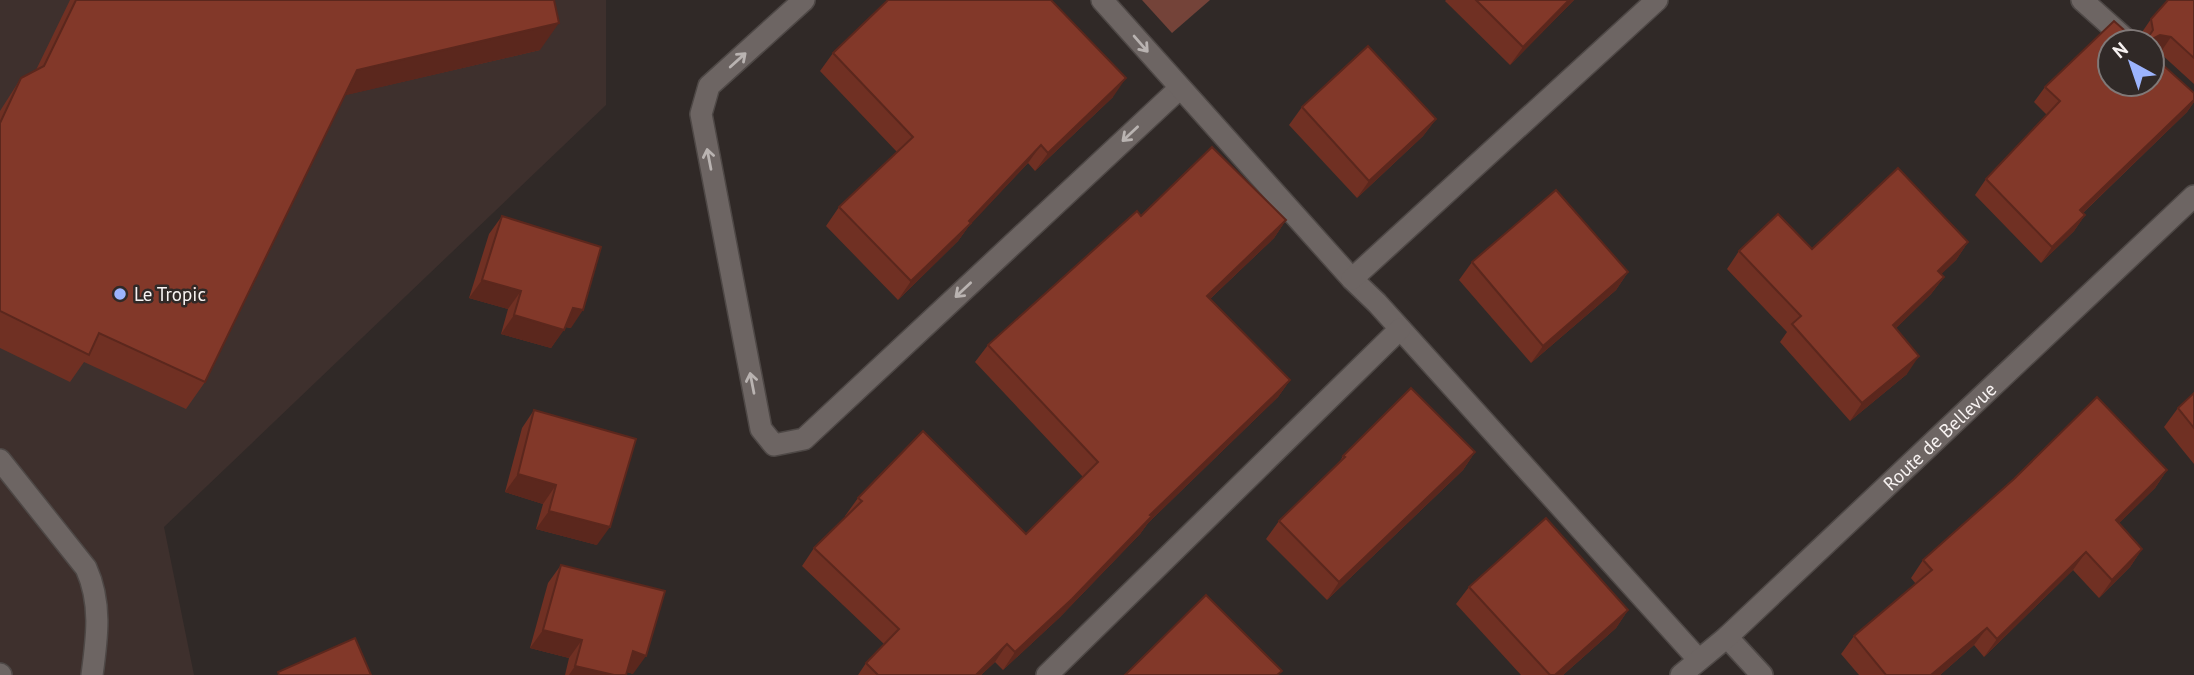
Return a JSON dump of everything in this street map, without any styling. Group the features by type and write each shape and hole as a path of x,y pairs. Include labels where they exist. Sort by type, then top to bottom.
{"street":[{"path":"804,0 709,86 701,114 761,429 774,445 804,439 1180,88"},
{"path":"1102,0 1698,659"},
{"path":"1352,279 1657,0"},
{"path":"2082,0 2113,28"},
{"name":"Route de Bellevue","path":"1681,675 1727,637 2194,196"},
{"path":"1047,675 1400,329"},
{"path":"0,460 86,568 94,587 97,609 97,641 92,675"},
{"path":"1727,637 1762,675"}],"shaded area":[{"path":"0,0 606,0 606,105 164,527 194,675 0,675"},
{"path":"1142,0 1210,0 1172,33"}],"building":[{"path":"76,0 554,0 559,23 357,70 205,382 99,333 89,355 0,311 0,123 21,78 44,66"},
{"path":"888,0 1051,0 1126,78 1048,153 1041,145 969,221 971,223 911,281 839,207 913,137 833,53"},
{"path":"1476,0 1569,0 1523,47"},
{"path":"2168,0 2194,0 2194,58 2171,37 2166,36 2166,28 2153,28 2151,19"},
{"path":"2114,21 2122,28 2107,28"},
{"path":"2096,38 2096,98 2166,98 2166,68 2194,93 2194,100 2080,210 2085,215 2052,247 1986,179 2060,101 2045,87"},
{"path":"1368,46 1436,119 1369,181 1302,107"},
{"path":"1212,147 1286,220 1207,296 1290,380 1150,515 1152,516 1072,599 1015,652 1007,644 976,675 878,675 866,663 899,629 814,548 862,501 858,498 923,431 1026,534 1098,462 988,345 1137,211 1141,216"},
{"path":"1898,168 1968,242 1938,271 1944,277 1893,325 1919,356 1862,403 1792,324 1801,316 1739,251 1778,214 1812,249"},
{"path":"1556,190 1628,272 1543,346 1472,262"},
{"path":"502,216 601,247 583,310 573,308 564,330 514,315 521,291 482,280"},
{"path":"1411,388 1475,452 1339,582 1279,521"},
{"path":"2194,393 2194,428 2178,408"},
{"path":"2097,397 2167,470 2116,520 2142,549 2112,580 2086,552 1997,639 1987,628 1931,675 1886,675 1854,636 1932,570 1923,560 2014,479"},
{"path":"534,410 636,439 610,527 549,511 556,485 518,474"},
{"path":"1546,518 1628,610 1555,675 1550,675 1469,587"},
{"path":"561,565 665,591 646,656 633,651 626,675 575,666 582,640 543,630"},
{"path":"1206,595 1282,671 1277,675 1125,675"},
{"path":"355,638 371,675 279,675 278,672"}],"place":[{"name":"Le Tropic","path":"120,294"}]}
